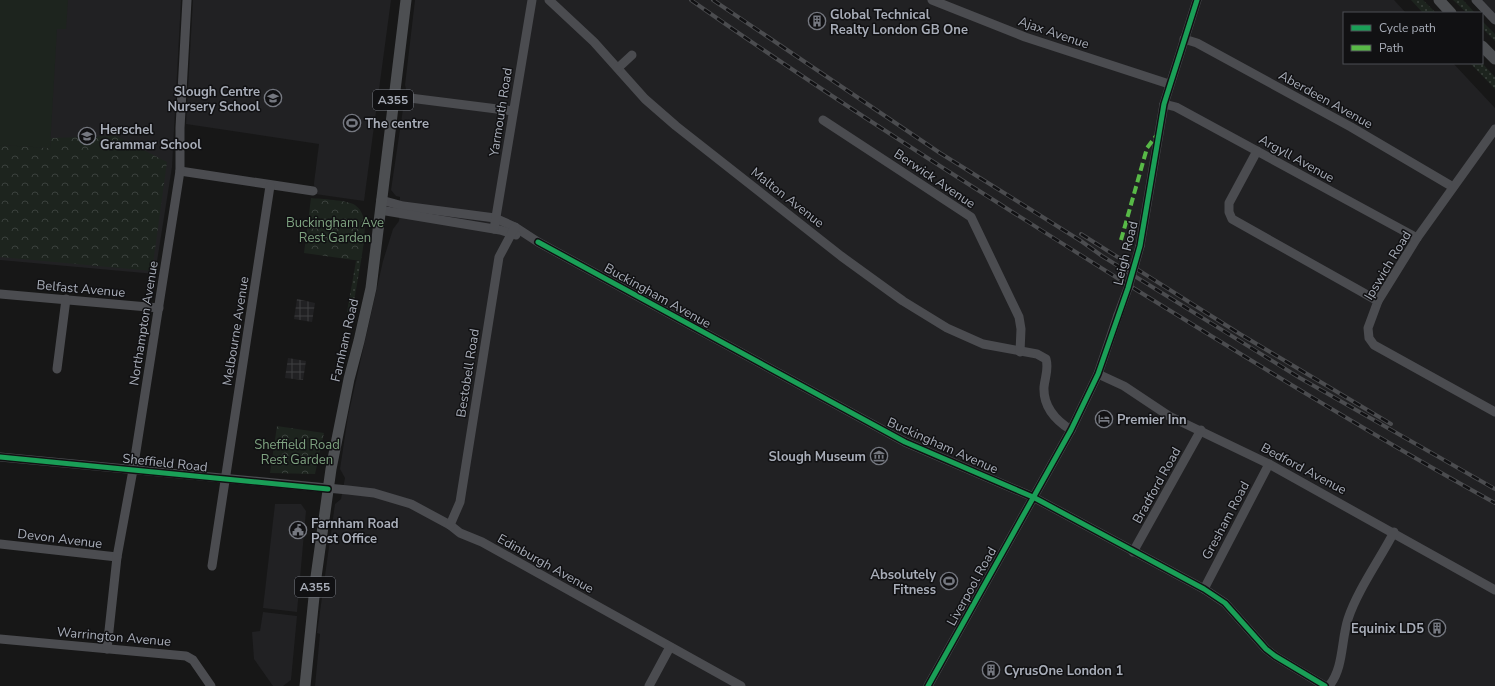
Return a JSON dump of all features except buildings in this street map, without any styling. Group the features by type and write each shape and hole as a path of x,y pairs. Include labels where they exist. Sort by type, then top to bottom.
{"main road":[{"name":"Farnham Road","path":"303,685 328,489 349,379 371,288 406,0"},
{"path":"1439,0 1450,12"},
{"path":"1483,47 1495,60"}],"street":[{"name":"Northampton Avenue","path":"107,649 117,558 133,470 180,171 180,121 187,0"},
{"name":"Yarmouth Road","path":"494,229 532,0"},
{"name":"Malton Avenue","path":"549,0 594,42 645,99 676,126 841,256 903,301 947,328 983,344 1037,354 1046,359 1048,367 1044,387 1048,408 1059,422 1071,430"},
{"name":"Ajax Avenue","path":"932,0 1025,37 1170,84"},
{"name":"Leigh Road","path":"1033,497 1071,430 1098,374 1128,288 1140,246 1164,104 1197,0"},
{"path":"1476,0 1495,20"},
{"name":"Aberdeen Avenue","path":"1184,39 1197,43 1352,128 1453,187"},
{"path":"618,68 632,55"},
{"path":"394,96 513,111"},
{"name":"Argyll Avenue","path":"1164,104 1176,107 1417,238"},
{"name":"Berwick Avenue","path":"823,120 971,217 1018,317 1021,329 1020,352"},
{"name":"Ipswich Road","path":"1495,129 1417,238 1378,301 1368,328 1369,338 1374,345 1495,412"},
{"path":"1257,151 1229,203 1229,212 1232,219 1378,301"},
{"path":"180,171 270,186 313,191"},
{"name":"Melbourne Avenue","path":"212,566 270,186"},
{"name":"Buckingham Avenue","path":"381,205 403,206 495,218 513,230 538,242 905,442 1033,497 1204,589 1225,603 1266,649 1325,686"},
{"name":"Buckingham Avenue","path":"381,205 494,229 513,230"},
{"name":"Bestobell Road","path":"450,525 460,502 499,257 513,230"},
{"name":"Belfast Avenue","path":"0,294 159,308"},
{"path":"57,369 66,299"},
{"name":"Bedford Avenue","path":"1098,374 1124,386 1169,416 1270,464 1394,532 1495,590"},
{"name":"Bradford Road","path":"1133,552 1201,430"},
{"name":"Sheffield Road","path":"0,457 328,489"},
{"name":"Gresham Road","path":"1204,589 1270,464"},
{"name":"Edinburgh Avenue","path":"328,489 374,493 411,504 450,525 460,533 482,542 741,686"},
{"name":"Liverpool Road","path":"928,686 1033,497"},
{"path":"1329,686 1337,671 1348,620 1354,603 1394,532"},
{"name":"Devon Avenue","path":"0,544 117,558"},
{"name":"Warrington Avenue","path":"0,639 186,656 193,660 211,686"},
{"path":"648,686 670,647"}],"shaded area":[{"name":"Herschel Grammar School","path":"0,0 181,0 172,167 155,274 0,260"},
{"path":"193,0 391,0 364,201 315,194 314,183 319,144 186,124"},
{"path":"415,0 1394,0 1405,12 1343,12 1343,64 1454,64 1495,108 1495,686 315,686 320,634 317,633 335,504 341,499 345,478 340,469 348,416 383,261 393,229 399,221 400,197 396,196 391,190 406,89 405,85"},
{"path":"1480,0 1495,0 1495,16"},
{"path":"297,299 315,303 312,322 294,319"},
{"path":"288,358 306,361 303,380 285,378"},
{"path":"275,504 301,504 306,511 297,612 263,608"},
{"path":"263,612 297,616 291,680 283,686 273,686 254,659 252,632 260,631"}],"green space":[{"path":"0,0 68,0 66,29 57,29 50,148 0,145"},
{"path":"1411,0 1423,0 1435,12 1422,12"},
{"path":"1453,0 1463,0 1474,12 1466,12"},
{"path":"1483,22 1495,34 1495,41 1483,29"},
{"path":"1471,64 1483,64 1495,77 1495,89"},
{"path":"116,136 167,162 152,271 0,257 0,145 50,148 51,138"},
{"name":"Buckingham Ave Rest Garden","path":"311,198 351,203 360,210 363,216 365,231 361,261 304,253"},
{"path":"356,261 361,261 352,313 347,312"},
{"name":"Sheffield Road Rest Garden","path":"277,426 324,433 315,474 270,473"}],"railway":[{"path":"691,0 797,73 1122,281 1354,422 1495,503"},
{"path":"713,0 940,153 1081,241 1102,256 1300,378 1495,489"},
{"path":"1081,234 1240,334 1391,424"}],"marked path":[{"path":"1121,240 1147,148 1156,136"}],"cycle path":[{"path":"928,686 1071,430 1098,374 1128,288 1140,246 1164,104 1197,0"},
{"path":"538,242 905,442 1033,497 1204,589 1225,603 1266,649 1325,686"},
{"path":"0,457 328,489"}],"place":[{"name":"Global Technical Realty London GB One","path":"817,21"},
{"name":"Slough Centre Nursery School","path":"273,98"},
{"name":"The centre","path":"352,123"},
{"name":"Herschel Grammar School","path":"87,136"},
{"name":"Premier Inn","path":"1104,419"},
{"name":"Slough Museum","path":"879,456"},
{"name":"Farnham Road Post Office","path":"298,530"},
{"name":"Absolutely Fitness","path":"949,581"},
{"name":"Equinix LD5","path":"1437,628"},
{"name":"CyrusOne London 1","path":"991,670"}]}
